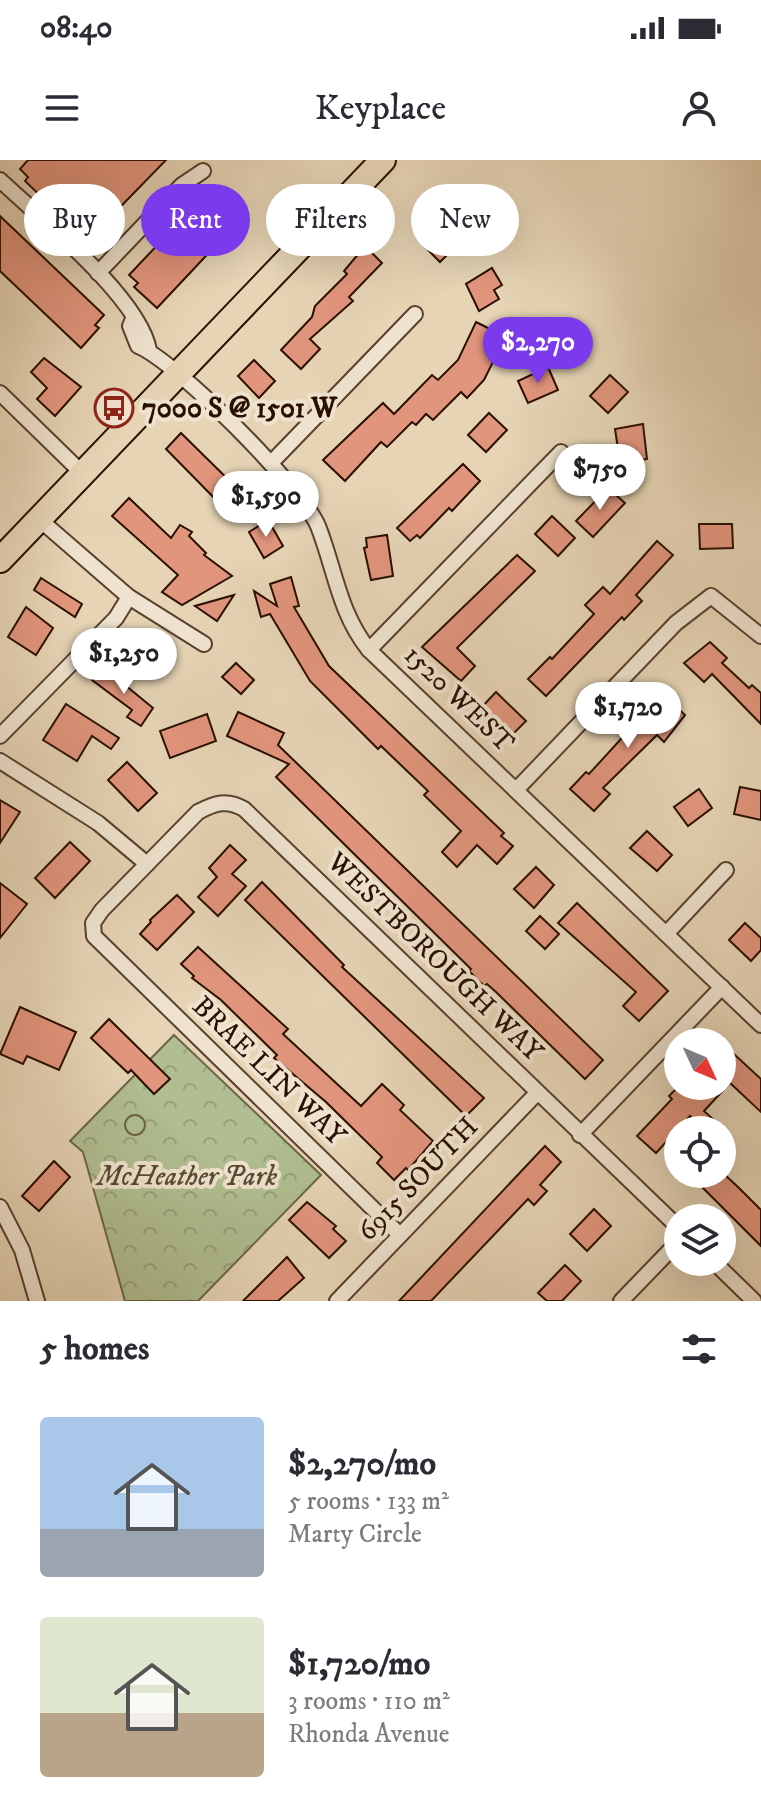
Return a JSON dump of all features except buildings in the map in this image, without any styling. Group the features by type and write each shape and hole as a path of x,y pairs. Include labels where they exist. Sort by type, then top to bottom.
{"main road":[{"path":"0,560 383,160"}],"street":[{"path":"0,180 98,273 182,185 203,171"},
{"name":"1520 WEST","path":"98,273 123,297 133,319 130,326 138,346 149,350 177,373 271,463 308,506 349,620 369,650 761,1025"},
{"path":"271,463 415,314"},
{"path":"0,393 82,473"},
{"path":"369,650 561,452"},
{"path":"39,519 129,597 204,644"},
{"path":"516,790 676,623 711,596 761,636"},
{"path":"0,736 116,618 129,597"},
{"path":"0,761 98,823 147,864"},
{"name":"WESTBOROUGH WAY","path":"101,946 94,936 93,923 198,812 219,802 244,809 664,1214"},
{"path":"666,934 726,870"},
{"name":"BRAE LIN WAY","path":"101,946 400,1235"},
{"path":"580,1135 722,987"},
{"name":"6915 SOUTH","path":"337,1301 537,1093"},
{"path":"0,1207 22,1250 37,1301"},
{"path":"621,1301 664,1256"},
{"path":"728,1276 754,1301"}],"green space":[{"name":"McHeather Park","path":"174,1035 321,1175 198,1301 125,1301 83,1152 70,1141"},
{"path":"135,1115 142,1118 145,1125 142,1132 135,1135 128,1132 125,1125 128,1118"}],"place":[{"name":"7000 S @ 1501 W","path":"114,408"}]}
